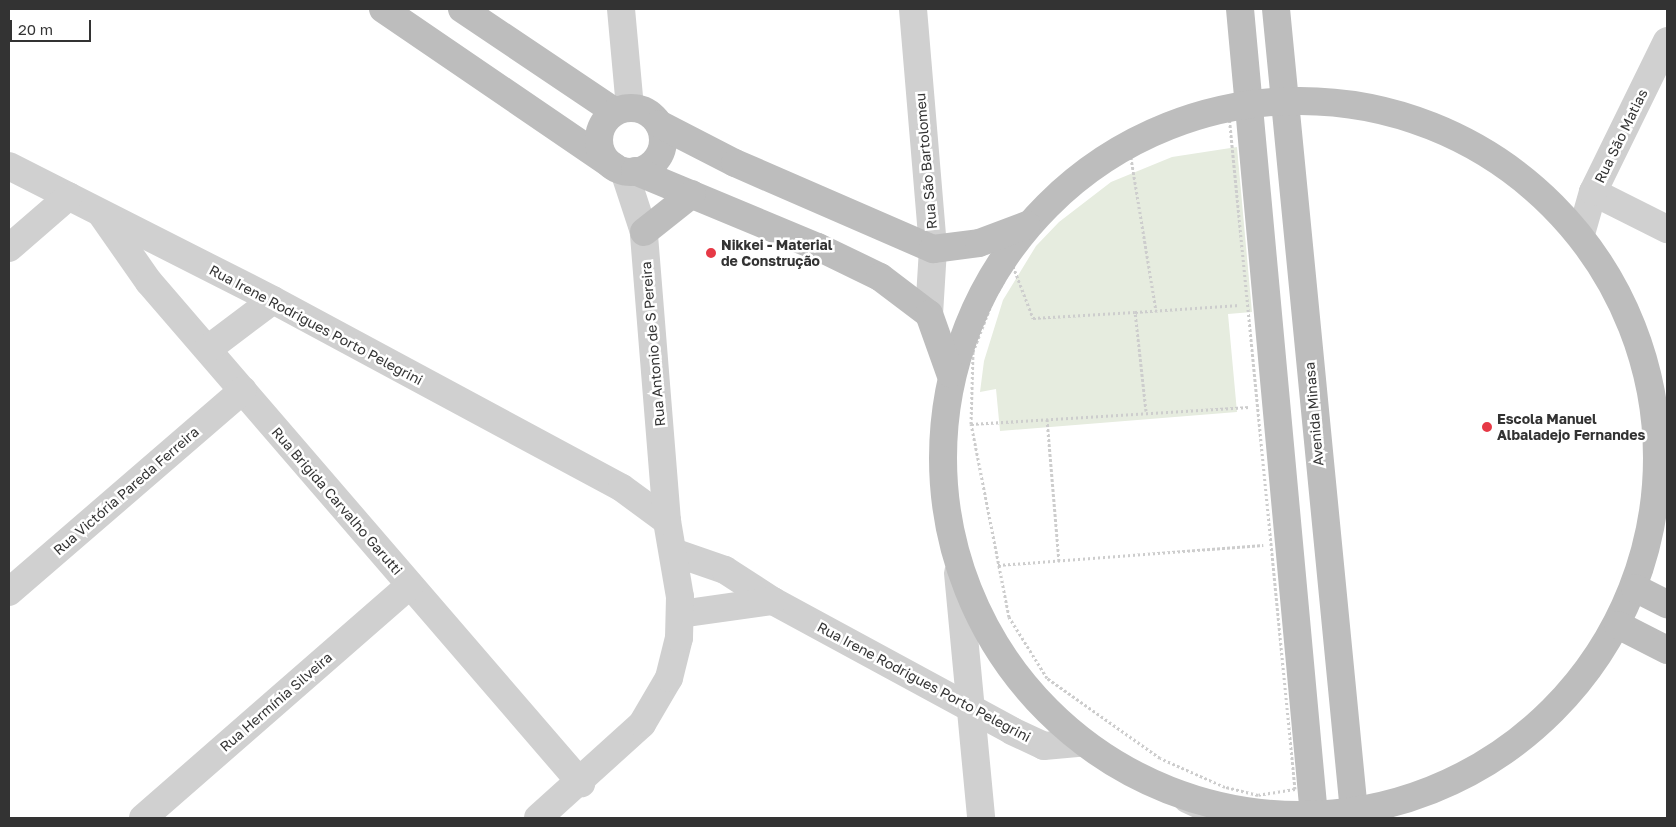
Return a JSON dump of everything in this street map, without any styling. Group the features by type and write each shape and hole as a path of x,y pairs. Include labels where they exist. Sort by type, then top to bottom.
{"main road":[{"path":"383,9 625,170 653,163 659,154 663,134 659,124"},
{"path":"462,9 622,110"},
{"path":"1240,9 1314,817"},
{"name":"Avenida Minasa","path":"1276,9 1354,815"},
{"path":"950,373 980,294 1027,225 1091,167 1166,126 1249,104 1284,100 1368,106 1448,132 1521,175 1581,234 1641,343 1660,466 1635,588 1618,625 1581,681 1534,729 1480,768 1419,796 1354,815 1314,817 1190,787 1146,783 1080,742 1028,694 987,637 958,573 950,373 929,314 880,277 692,194 625,170 606,160 599,140 606,119 622,110 642,109 659,124 735,163 934,249 979,243 1027,225"},
{"path":"644,232 692,194"},
{"path":"1635,588 1667,604"},
{"path":"1618,625 1667,650"}],"street":[{"path":"621,9 622,110"},
{"name":"Rua São Bartolomeu","path":"913,9 934,249 929,314"},
{"name":"Rua São Matias","path":"1581,234 1593,192 1667,41"},
{"name":"Rua Irene Rodrigues Porto Pelegrini","path":"9,166 273,300 622,488 667,521"},
{"name":"Rua Antonio de S Pereira","path":"625,170 644,232 667,521"},
{"path":"1593,192 1667,229"},
{"path":"9,248 69,196"},
{"name":"Rua Brigida Carvalho Garutti","path":"100,213 149,282 581,784"},
{"path":"208,349 273,300"},
{"name":"Rua Victória Pareda Ferreira","path":"9,592 242,390"},
{"path":"622,488 663,472"},
{"path":"538,818 581,784 642,724 670,678 680,614 673,552 667,521"},
{"name":"Rua Irene Rodrigues Porto Pelegrini","path":"673,552 725,570 773,602 1044,746 1080,742"},
{"path":"958,573 981,818"},
{"name":"Rua Hermínia Silveira","path":"143,818 410,585"},
{"path":"680,614 773,602"},
{"path":"1190,787 1228,818"}],"path":[{"path":"1190,787 1047,678 1009,616 971,424 973,352 993,300 1013,265 1081,182 1130,151 1175,131 1229,115 1295,789 1258,795 1225,787"},
{"path":"1130,151 1156,311"},
{"path":"1013,265 1034,318 1248,304"},
{"path":"1135,312 1146,411"},
{"path":"971,424 1146,411 1258,406"},
{"path":"1047,419 1059,561"},
{"path":"998,565 1271,545"}],"shaded area":[{"path":"1237,147 1252,312 1228,314 1237,412 1000,431 996,389 980,392 984,361 1003,300 1036,246 1059,222 1111,182 1172,157"}],"place":[{"name":"Nikkei - Material de Construção","path":"711,253"},
{"name":"Escola Manuel Albaladejo Fernandes","path":"1487,427"}]}
